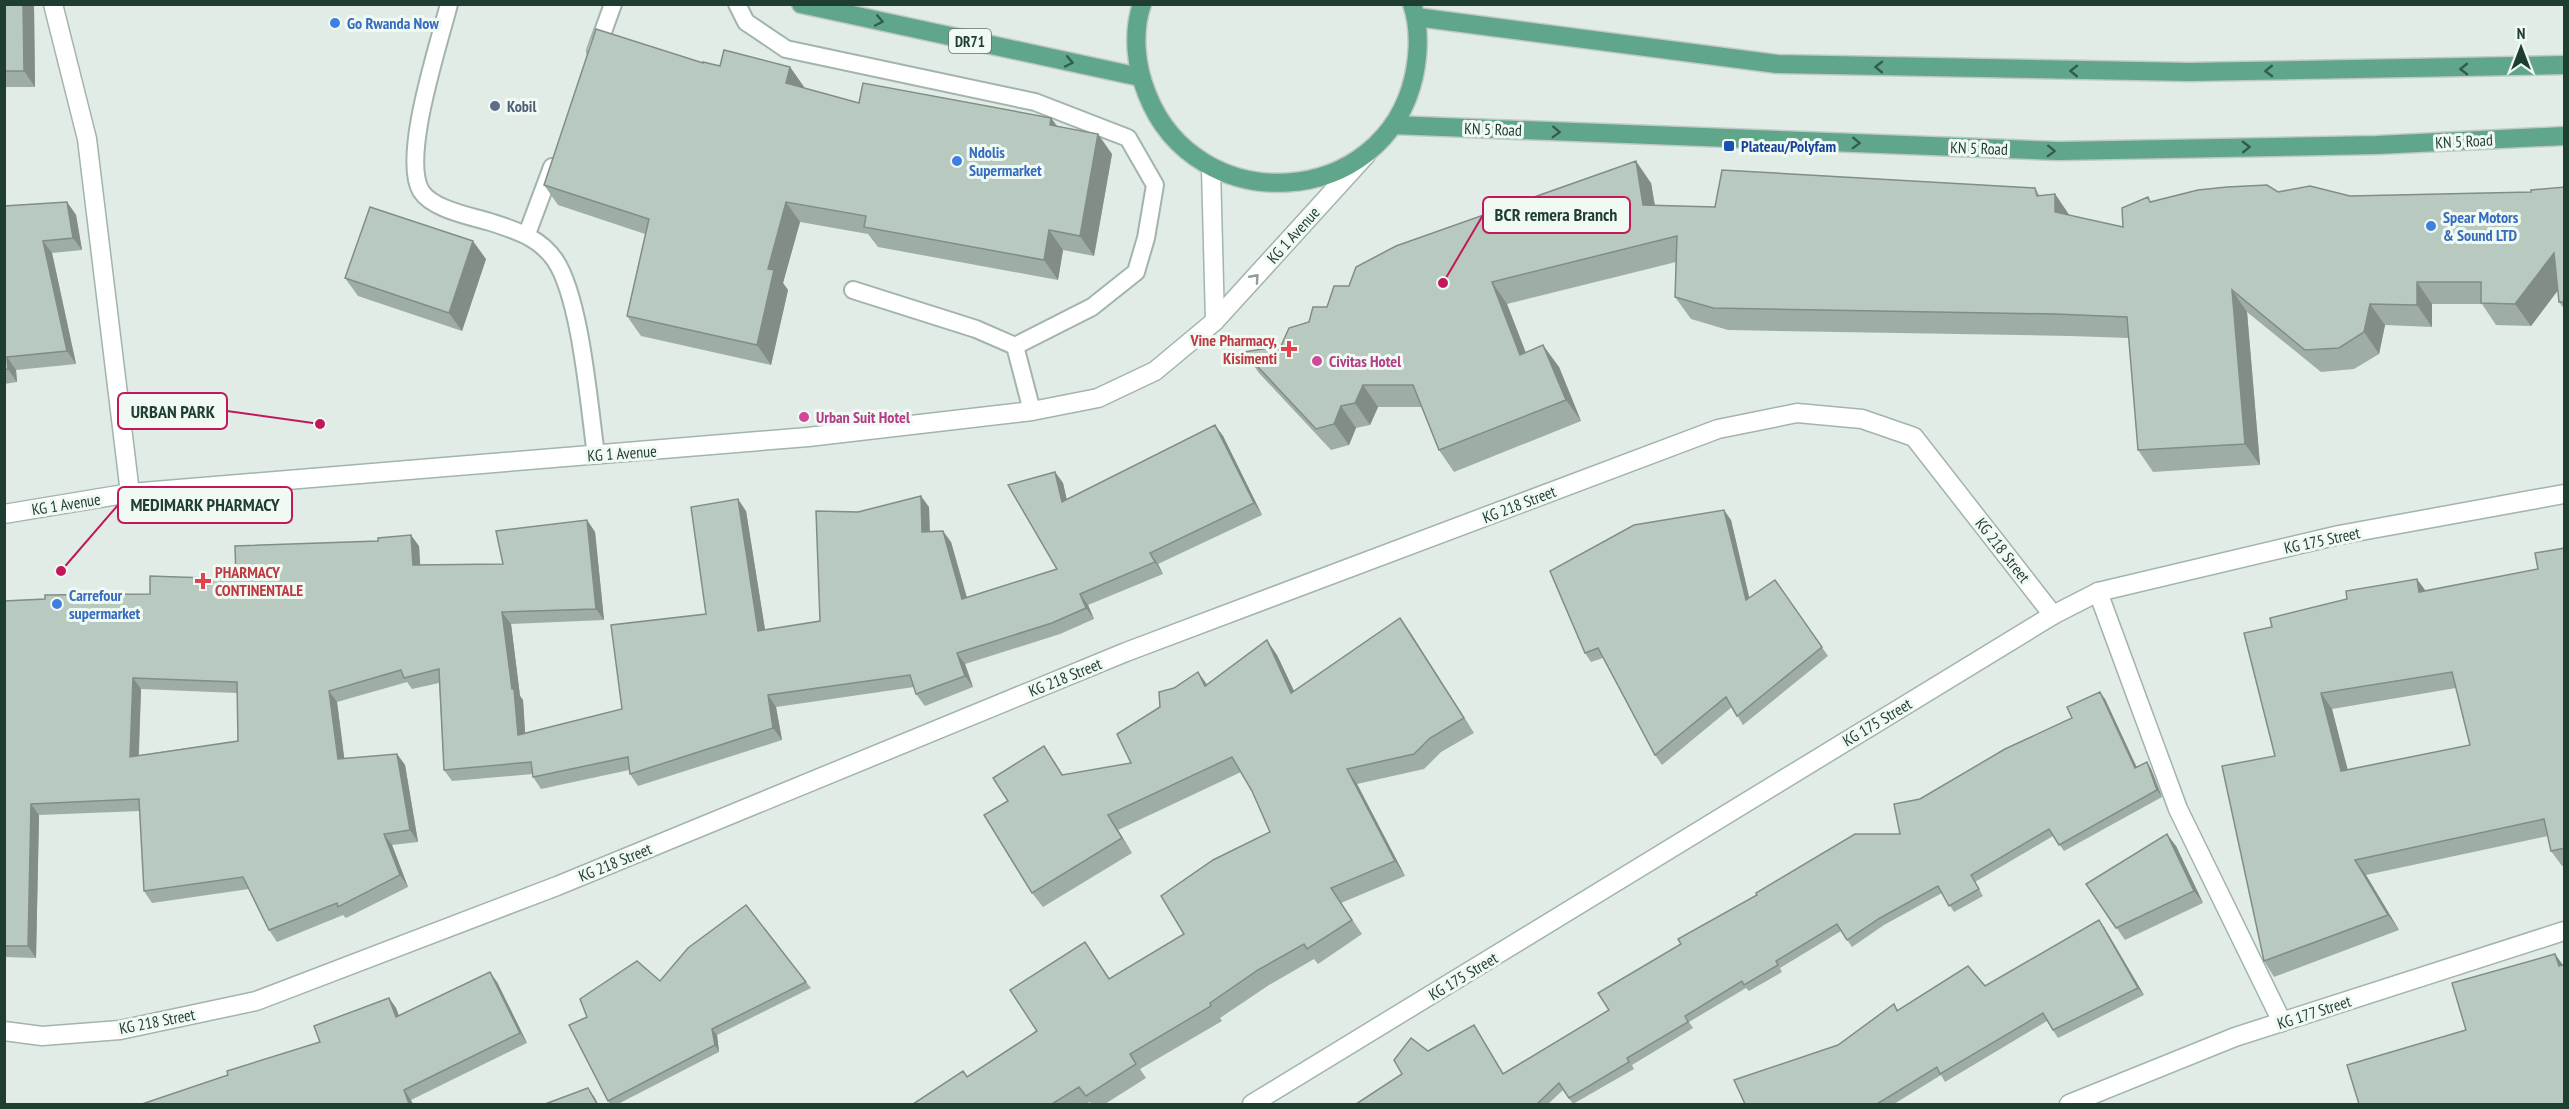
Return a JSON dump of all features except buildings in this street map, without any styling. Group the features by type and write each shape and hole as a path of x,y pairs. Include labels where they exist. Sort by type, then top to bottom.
{"main road":[{"name":"DR71","path":"801,4 1140,77"},
{"path":"1142,4 1136,42 1140,77 1155,114 1179,145 1211,168 1251,182 1294,183 1335,172 1371,150 1393,126 1410,92 1418,55 1414,11 1777,64 2190,72 2565,65"},
{"name":"KN 5 Road","path":"1393,126 2060,151 2377,145 2565,136"}],"street":[{"path":"53,4 87,139 130,494"},
{"name":"KG 1 Avenue","path":"4,514 130,494 808,437 1032,411 1098,398 1155,371 1215,321 1371,150"},
{"path":"1211,168 1215,321"},
{"name":"KG 218 Street","path":"4,1031 42,1036 120,1030 256,1001 557,886 1126,652 1718,429 1797,413 1862,419 1914,437 2053,615"},
{"name":"KG 175 Street","path":"1252,1104 2053,615 2098,592 2338,535 2565,494"},
{"path":"2098,592 2178,809 2282,1022"},
{"name":"KG 177 Street","path":"2069,1104 2235,1037 2565,931"}],"lane":[{"path":"449,4 416,140 414,169 421,191 441,207 527,234 543,246 555,261 567,288 579,341 596,455"},
{"path":"589,70 613,4"},
{"path":"737,4 746,22 786,49 1035,102 1128,138 1155,185 1146,238 1136,272 1092,308 1015,346 976,329 853,290"},
{"path":"527,234 560,147"},
{"path":"1015,346 1032,411"}],"place":[{"name":"Go Rwanda Now","path":"335,23"},
{"name":"Kobil","path":"495,106"},
{"name":"Plateau/Polyfam","path":"1729,146"},
{"name":"Ndolis Supermarket","path":"957,161"},
{"name":"Spear Motors & Sound LTD","path":"2431,226"},
{"name":"BCR remera Branch","path":"1443,283"},
{"name":"Vine Pharmacy, Kisimenti","path":"1289,349"},
{"name":"Civitas Hotel","path":"1317,361"},
{"name":"Urban Suit Hotel","path":"804,417"},
{"name":"URBAN PARK","path":"320,424"},
{"name":"MEDIMARK PHARMACY","path":"61,571"},
{"name":"PHARMACY CONTINENTALE","path":"203,581"},
{"name":"Carrefour supermarket","path":"57,604"}]}
